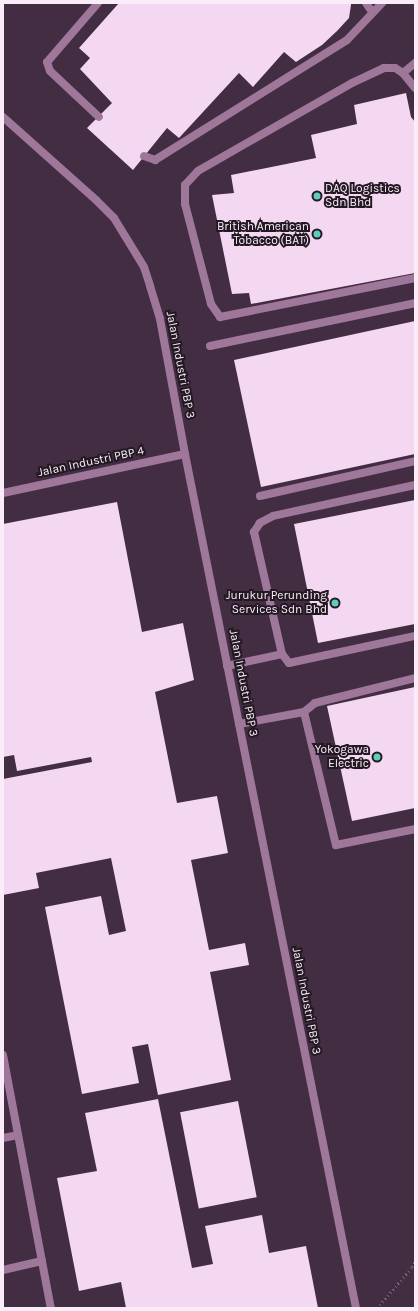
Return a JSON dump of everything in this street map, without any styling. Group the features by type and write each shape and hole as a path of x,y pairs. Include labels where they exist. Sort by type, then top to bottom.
{"street":[{"path":"98,3 47,62 50,71 99,117"},
{"path":"366,3 372,12"},
{"path":"144,156 155,160 347,40 382,3"},
{"path":"403,73 415,63"},
{"path":"415,88 403,73 395,68 384,68 352,83 198,171 185,185 185,204 212,304 220,317 415,278"},
{"name":"Jalan Industri PBP 3","path":"3,117 110,214 144,267 160,319 185,454 356,1308"},
{"path":"210,346 415,303"},
{"name":"Jalan Industri PBP 4","path":"3,493 185,454"},
{"path":"260,496 415,460"},
{"path":"415,485 273,516 260,523 254,532 282,654 289,663 415,636"},
{"path":"228,666 282,654"},
{"path":"239,724 304,712 315,703 415,678"},
{"path":"304,712 336,845 415,828"},
{"path":"3,1055 51,1308"},
{"path":"3,1138 18,1135"},
{"path":"3,1270 42,1261"}],"path":[{"path":"376,1308 412,1267 415,1261"}],"building":[{"path":"119,3 351,3 351,5 349,18 322,45 296,62 284,52 253,87 239,73 179,138 167,128 133,170 87,128 112,103 80,69 90,58 79,48"},
{"name":"British American Tobacco (BAT)","path":"406,93 411,117 415,122 415,273 251,304 249,293 232,294 212,195 234,193 231,175 316,158 311,135 357,124 354,105"},
{"path":"415,321 415,454 261,487 234,360"},
{"path":"415,500 415,624 318,643 294,524"},
{"path":"117,502 142,632 183,623 194,680 155,692 177,803 217,796 228,853 191,860 209,950 245,943 249,965 210,972 231,1080 158,1095 148,1044 132,1047 139,1083 82,1094 45,907 101,896 109,935 126,931 111,858 36,873 39,888 3,895 3,779 92,762 91,757 17,771 14,755 3,757 3,524"},
{"name":"Yokogawa Electric","path":"415,687 415,808 352,821 327,706"},
{"path":"158,1099 192,1268 213,1264 205,1226 262,1215 269,1253 306,1246 318,1308 126,1308 121,1282 79,1291 57,1178 97,1171 85,1113"},
{"path":"238,1101 257,1197 199,1208 180,1112"}],"place":[{"name":"DAQ Logistics Sdn Bhd","path":"317,196"},
{"name":"British American Tobacco (BAT)","path":"317,234"},
{"name":"Jurukur Perunding Services Sdn Bhd","path":"335,603"},
{"name":"Yokogawa Electric","path":"377,757"}]}
